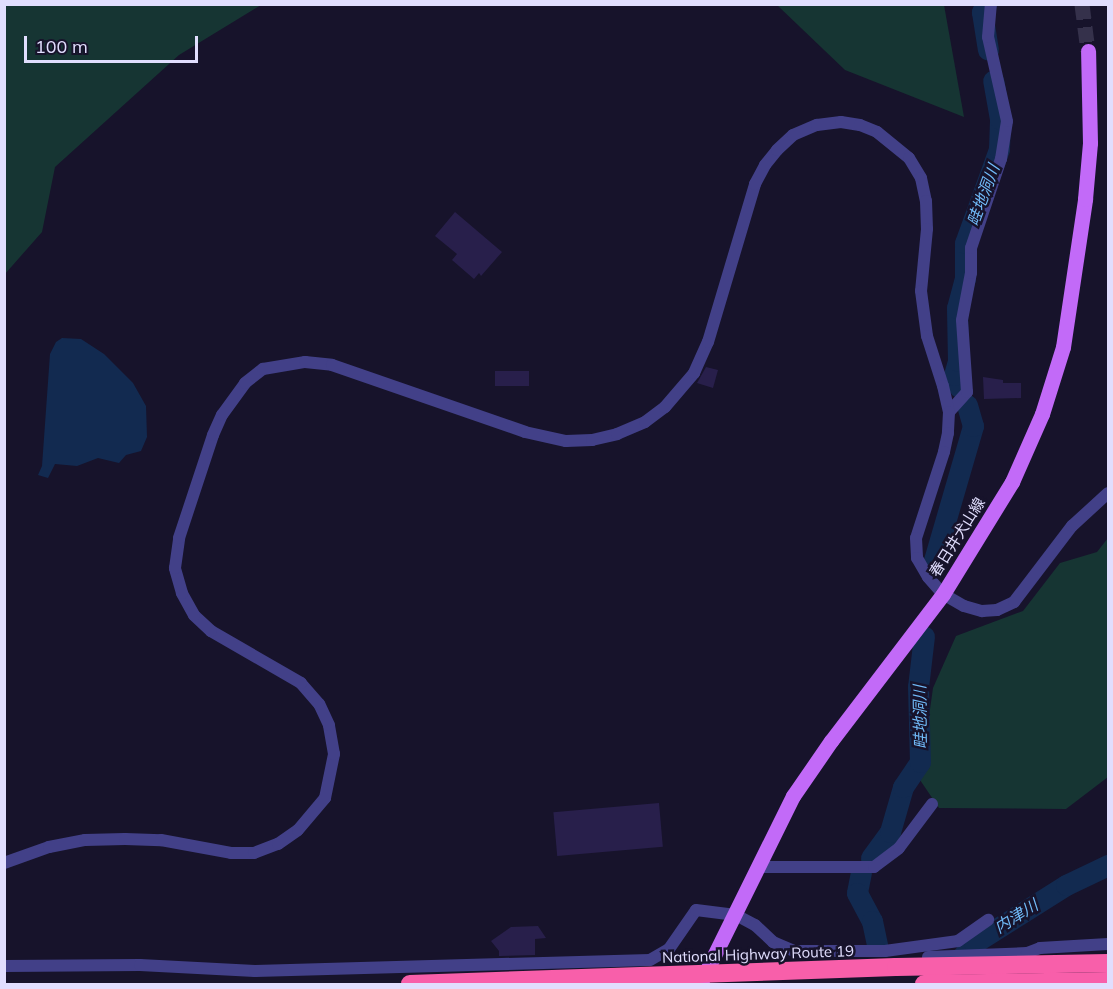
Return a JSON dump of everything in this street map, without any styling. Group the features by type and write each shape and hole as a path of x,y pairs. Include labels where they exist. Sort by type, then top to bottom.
{"highway":[{"name":"National Highway Route 19","path":"1004,973 1108,963"},
{"name":"National Highway Route 19","path":"410,984 574,977 702,980 924,969 1108,981"}],"main road":[{"name":"春日井犬山線","path":"702,980 793,796 831,741 943,594 1012,482 1042,414 1062,347 1086,199 1090,143 1088,51"}],"street":[{"path":"949,412 967,392 962,320 971,273 970,248 1001,159 1006,121 988,38 991,4"},
{"path":"4,863 49,847 85,840 125,838 161,840 231,853 254,853 278,844 298,830 325,798 334,754 329,725 319,704 301,683 211,631 194,615 182,593 175,568 179,538 213,435 232,400 245,383 263,369 305,362 333,365 525,432 566,441 592,440 617,434 645,422 673,399 694,373 708,342 755,184 765,165 793,135 817,125 842,122 860,125 892,141 909,158 921,178 926,201 927,229 921,291 927,336 949,412 944,452 916,538 917,558 928,577 943,594 964,606 982,611 997,610 1014,602 1028,587 1059,541 1108,493"},
{"path":"758,867 874,867 899,848 932,804"},
{"path":"4,966 140,966 255,971 650,960 669,949 696,910 736,915 755,925 773,942 794,951 885,951 958,941 988,920"},
{"path":"924,969 1027,953 1040,948 1108,944"}],"green space":[{"path":"5,5 261,5 179,55 55,167 42,232 5,274"},
{"path":"777,5 944,5 964,117 845,70"},
{"path":"1108,538 1108,777 1066,809 939,808 920,780 933,688 956,636 1023,611 1060,563 1097,552"}],"water":[{"path":"62,338 81,339 104,354 133,383 146,406 147,437 141,451 126,455 119,463 98,458 77,466 55,464 48,478 38,475 42,466 50,354 56,342"}],"building":[{"path":"455,212 502,252 481,276 479,273 474,279 452,260 457,254 435,236"},
{"path":"706,367 718,370 713,388 697,383"},
{"path":"495,371 529,371 529,386 495,386"},
{"path":"983,377 1003,380 1003,383 1021,383 1021,398 984,399"},
{"path":"659,803 663,847 557,856 553,812"},
{"path":"538,926 546,938 535,939 535,955 499,956 499,951 491,941 511,927"}],"waterway":[{"name":"畦地洞川","path":"986,4 982,12 988,50"},
{"name":"畦地洞川","path":"959,387 954,375 958,361 957,308 965,278 965,243 999,149 1000,119 993,81"},
{"name":"畦地洞川","path":"932,567 973,426 967,405"},
{"name":"畦地洞川","path":"871,858 890,832 903,787 920,762 918,687 924,636"},
{"name":"内津川","path":"950,970 974,943 1066,885 1108,865"},
{"name":"畦地洞川","path":"861,872 857,893 872,921 877,945"}],"tunnel":[{"path":"1082,4 1088,51"}]}
